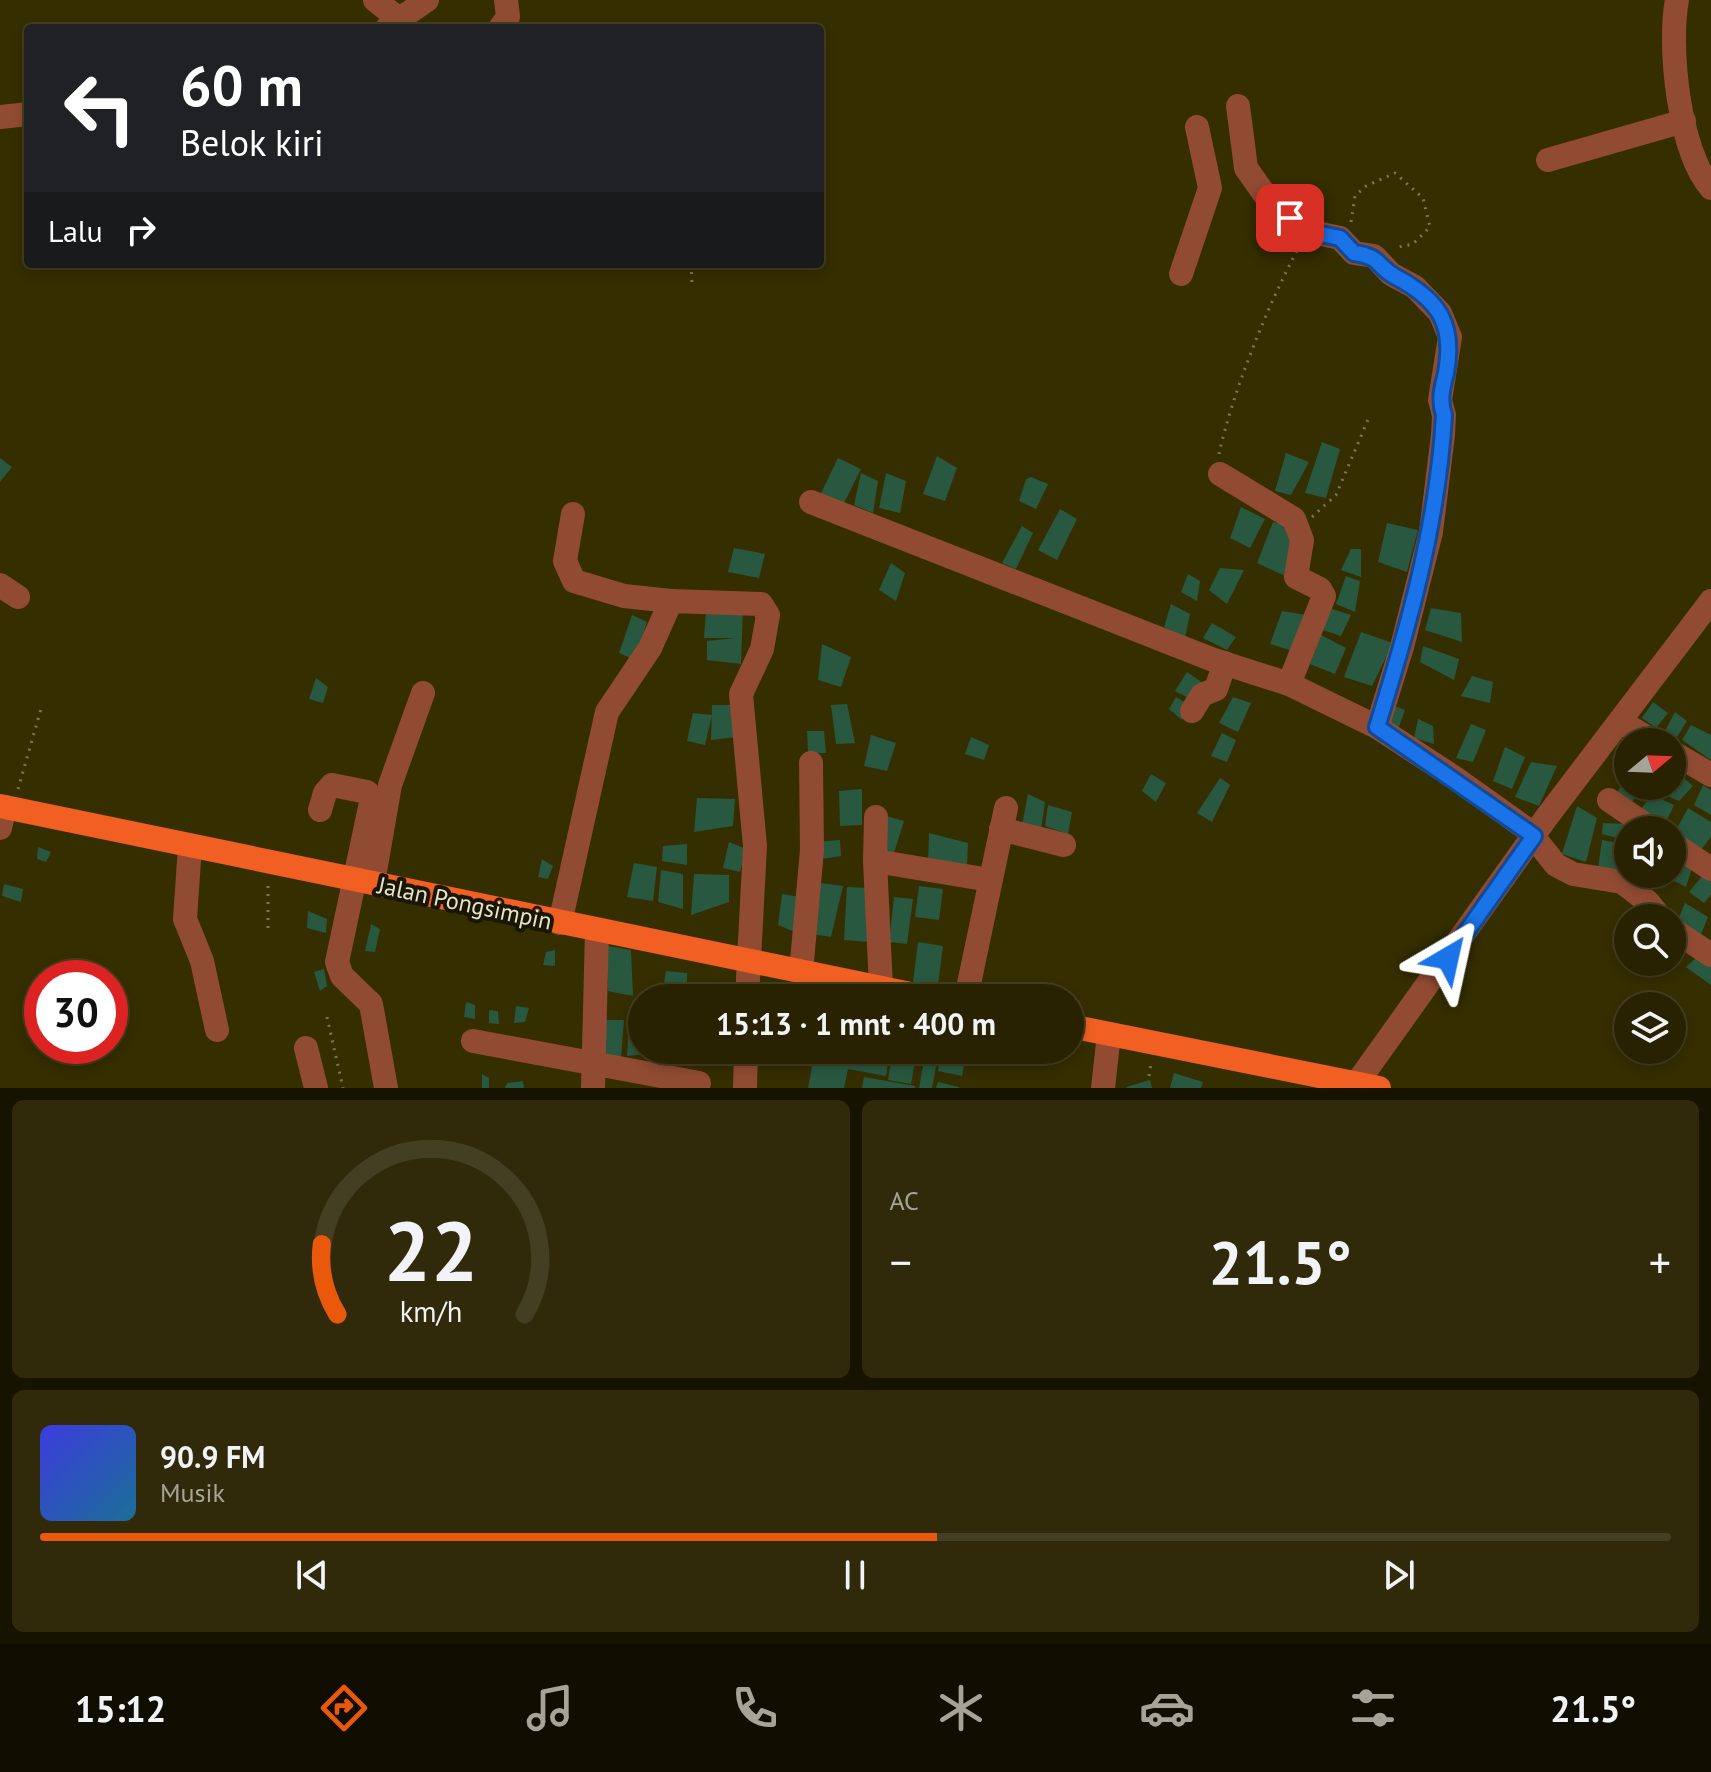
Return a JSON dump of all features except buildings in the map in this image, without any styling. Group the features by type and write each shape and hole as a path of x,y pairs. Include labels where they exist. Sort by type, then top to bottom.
{"main road":[{"name":"Jalan Pongsimpin","path":"5,812 268,860 861,984"},
{"path":"1084,1029 1368,1085"}],"street":[{"path":"375,0 393,24 427,0"},
{"path":"503,24 508,17 506,0"},
{"path":"1677,0 1674,35 1684,121 1694,157 1711,188"},
{"path":"1238,106 1246,168 1258,189 1308,231 1340,238 1354,253 1369,254 1391,274 1415,287 1436,307 1445,321 1451,347 1440,400 1444,415 1443,435 1431,532 1402,647 1377,727"},
{"path":"0,117 24,114"},
{"path":"1548,160 1684,121"},
{"path":"1181,274 1210,188 1197,127"},
{"path":"1205,161 1243,152"},
{"path":"1220,474 1225,480 1287,512 1299,526 1302,542 1296,577 1320,589 1324,596 1289,684"},
{"path":"811,502 1225,663 1289,684 1377,727 1534,836 1556,865 1567,871 1614,875"},
{"path":"573,514 565,561 574,581 624,596 671,601 756,603 764,606 768,615 762,649 741,694 755,846 747,984"},
{"path":"560,923 607,712 650,648 671,601"},
{"path":"1368,1085 1534,836 1711,601"},
{"path":"1192,711 1202,695 1216,689 1225,663"},
{"path":"386,1088 371,1004 342,976 337,964 390,785 423,693"},
{"path":"1621,722 1631,728"},
{"path":"1686,760 1711,775"},
{"path":"801,972 812,850 811,763"},
{"path":"320,810 325,793 332,785 367,792 371,796 364,881"},
{"path":"1609,800 1632,816"},
{"path":"876,817 881,984"},
{"path":"969,984 1003,819 1064,845"},
{"path":"190,846 185,919 202,961 217,1030"},
{"path":"1686,852 1711,869"},
{"path":"875,861 990,880"},
{"path":"1636,888 1650,904"},
{"path":"594,1076 597,931"},
{"path":"1686,938 1711,955"},
{"path":"1103,1088 1109,1034"},
{"path":"473,1041 594,1076 699,1083"},
{"path":"306,1048 316,1088"},
{"path":"745,1088 746,1064"}],"path":[{"path":"1340,238 1353,219 1355,196 1366,186 1395,173 1423,198 1430,227 1413,244 1369,254"},
{"path":"1220,474 1218,464 1233,405 1280,282 1308,231"},
{"path":"691,268 692,283"},
{"path":"1299,526 1333,499 1370,415"},
{"path":"5,812 41,709"},
{"path":"268,860 268,928"},
{"path":"327,1017 343,1088"}],"route":[{"path":"1290,218 1311,232 1340,238 1354,253 1374,256 1391,274 1421,291 1440,313 1450,337 1451,347 1440,400 1444,415 1443,435 1433,521 1402,647 1377,727 1455,778 1534,836 1448,958"}]}
